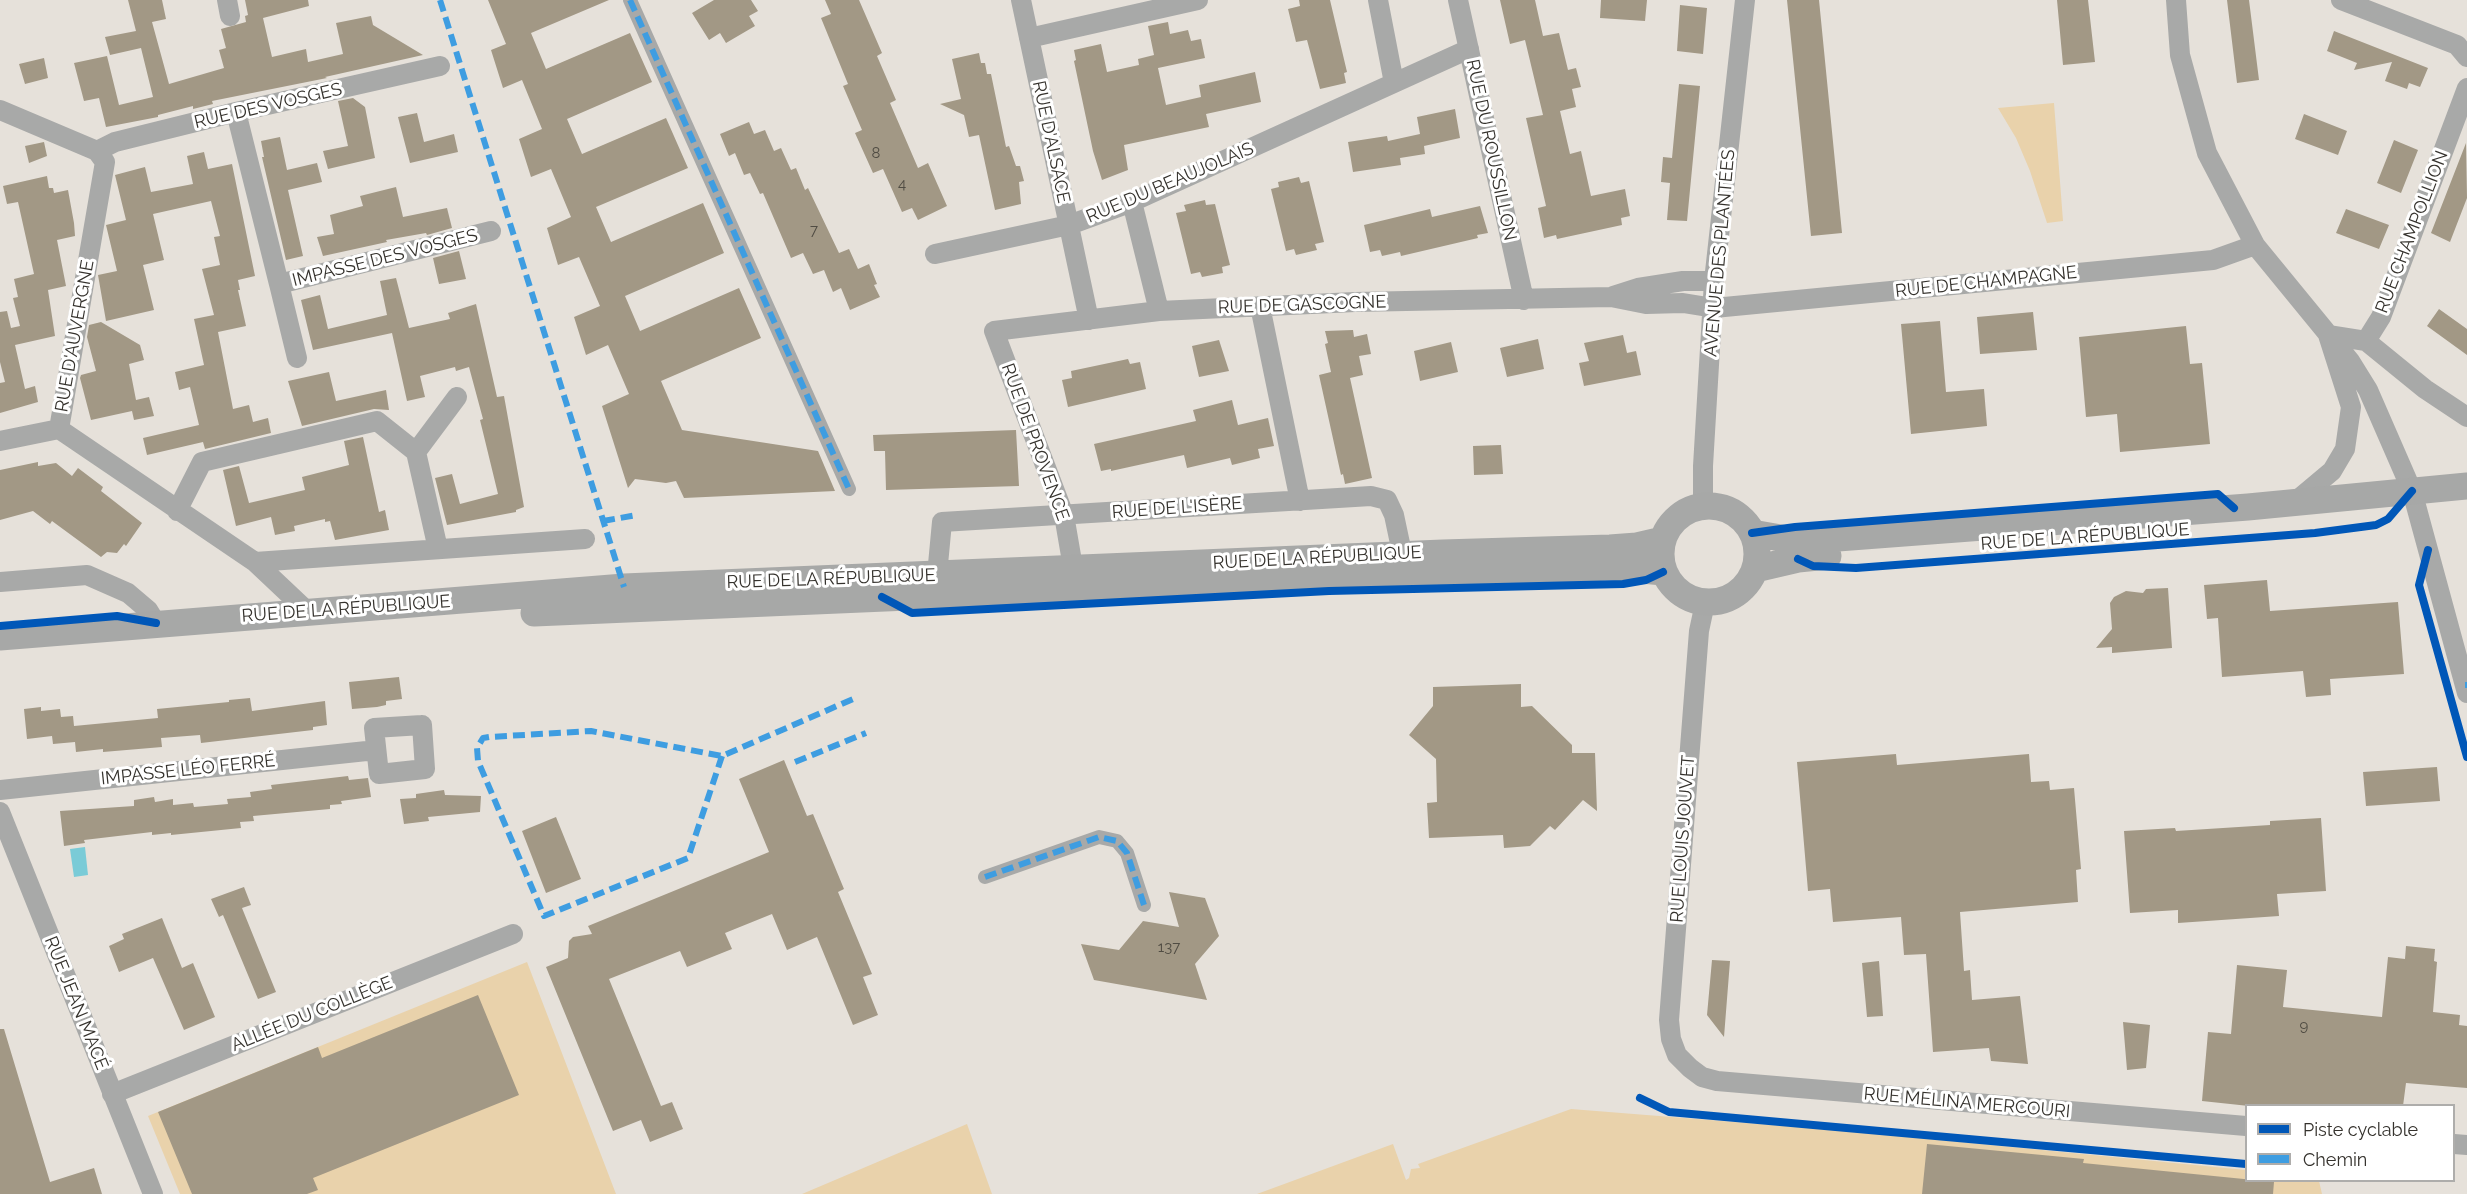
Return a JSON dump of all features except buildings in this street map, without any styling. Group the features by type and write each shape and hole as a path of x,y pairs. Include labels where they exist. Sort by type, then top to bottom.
{"main road":[{"name":"RUE DE LA RÉPUBLIQUE","path":"1752,533 1798,541 2295,502 2467,486"},
{"name":"RUE DE LA RÉPUBLIQUE","path":"1755,568 1798,559 2271,523 2412,491"},
{"path":"1703,506 1718,507 1732,512 1744,521 1752,533 1757,550 1755,568 1751,579 1736,594 1716,602 1705,603 1680,593 1670,584 1663,572 1660,555 1663,540 1669,527 1678,517 1690,510 1703,506"},
{"name":"RUE DE LA RÉPUBLIQUE","path":"0,637 308,612 1405,565 1637,546 1663,540"},
{"name":"RUE DE LA RÉPUBLIQUE","path":"1405,565 1611,567 1663,572"},
{"name":"RUE DE LA RÉPUBLIQUE","path":"0,651 361,623 582,601 624,587 937,575 1075,579"}],"street":[{"path":"630,0 849,489"},
{"name":"RUE D'ALSACE","path":"1021,0 1089,320"},
{"path":"1029,38 1198,0"},
{"path":"1378,0 1394,82"},
{"name":"RUE DU ROUSSILLON","path":"1458,0 1524,300"},
{"name":"AVENUE DES PLANTÉES","path":"1703,506 1714,281 1744,0"},
{"path":"2176,0 2180,55 2206,153 2255,245 2350,361 2368,390 2412,491 2467,693"},
{"path":"2341,0 2457,45 2467,57"},
{"name":"RUE DU BEAUJOLAIS","path":"935,254 1069,225 1132,202 1469,49"},
{"name":"RUE DES VOSGES","path":"97,151 115,142 236,112 440,66"},
{"name":"RUE CHAMPOLLION","path":"2366,341 2381,317 2467,88"},
{"path":"0,110 97,151"},
{"name":"IMPASSE DES VOSGES","path":"236,112 297,358"},
{"name":"RUE D'AUVERGNE","path":"97,151 105,162 103,186 59,429 177,511 255,561 308,612"},
{"path":"1132,202 1159,310"},
{"name":"IMPASSE DES VOSGES","path":"279,284 491,231"},
{"name":"RUE DE CHAMPAGNE","path":"1714,308 2213,260 2255,245"},
{"name":"RUE DE GASCOGNE","path":"1611,297 1638,288 1683,281 1714,281"},
{"name":"RUE DE GASCOGNE","path":"994,331 1159,310 1260,306 1611,297 1646,304 1683,303 1714,308"},
{"path":"1260,306 1300,501"},
{"name":"RUE DE PROVENCE","path":"994,331 1064,515 1075,579"},
{"path":"2328,335 2366,341 2425,389 2467,417"},
{"path":"2295,502 2331,471 2345,449 2351,407 2328,335"},
{"path":"416,452 457,397"},
{"path":"177,511 202,462 377,421 416,452 438,549"},
{"path":"0,441 59,429"},
{"name":"RUE DE L'ISÈRE","path":"937,575 942,522 1371,496 1387,500 1394,515 1405,565"},
{"path":"255,561 585,538"},
{"path":"0,582 87,576 128,592 148,610 156,623"},
{"name":"RUE LOUIS JOUVET","path":"1690,1068 1677,1055 1671,1039 1669,1020 1699,632 1705,603"},
{"name":"IMPASSE LÉO FERRÉ","path":"0,790 376,750"},
{"name":"RUE JEAN MACÉ","path":"0,812 153,1194"},
{"path":"985,877 1099,837 1117,840 1128,853 1144,905"},
{"name":"ALLÉE DU COLLÈGE","path":"112,1094 513,934"},
{"name":"RUE MÉLINA MERCOURI","path":"1690,1068 1702,1077 1717,1081 2245,1126"}],"shaded area":[{"path":"2054,103 2063,221 2047,223 2030,171 2016,138 1998,108"},
{"path":"527,962 616,1194 180,1194 148,1116"},
{"path":"1571,1109 1848,1131 2245,1170 2245,1182 2319,1182 2322,1194 1257,1194 1393,1144 1406,1180 1409,1178 1411,1169 1420,1168 1418,1164"},
{"path":"967,1124 992,1194 802,1194"}],"water":[{"path":"85,847 88,875 74,877 70,849"}],"marked path":[{"path":"440,0 624,587"},
{"path":"630,0 849,489"},
{"path":"603,521 637,515"},
{"path":"722,756 688,858 544,916 478,761 477,748 483,738 489,737 591,731 722,756 853,699"},
{"path":"795,762 866,733"},
{"path":"985,877 1099,837 1117,841 1127,853 1144,905"}],"cycle path":[{"path":"1798,559 1813,566 1856,568 2315,533 2376,525 2388,519 2412,491"},
{"path":"1752,533 1795,527 2218,494 2234,508"},
{"path":"2428,550 2419,585 2467,757"},
{"path":"882,597 912,613 1329,591 1623,584 1646,580 1663,572"},
{"path":"0,626 117,616 156,623"},
{"path":"1640,1098 1669,1112 2245,1164"}]}
